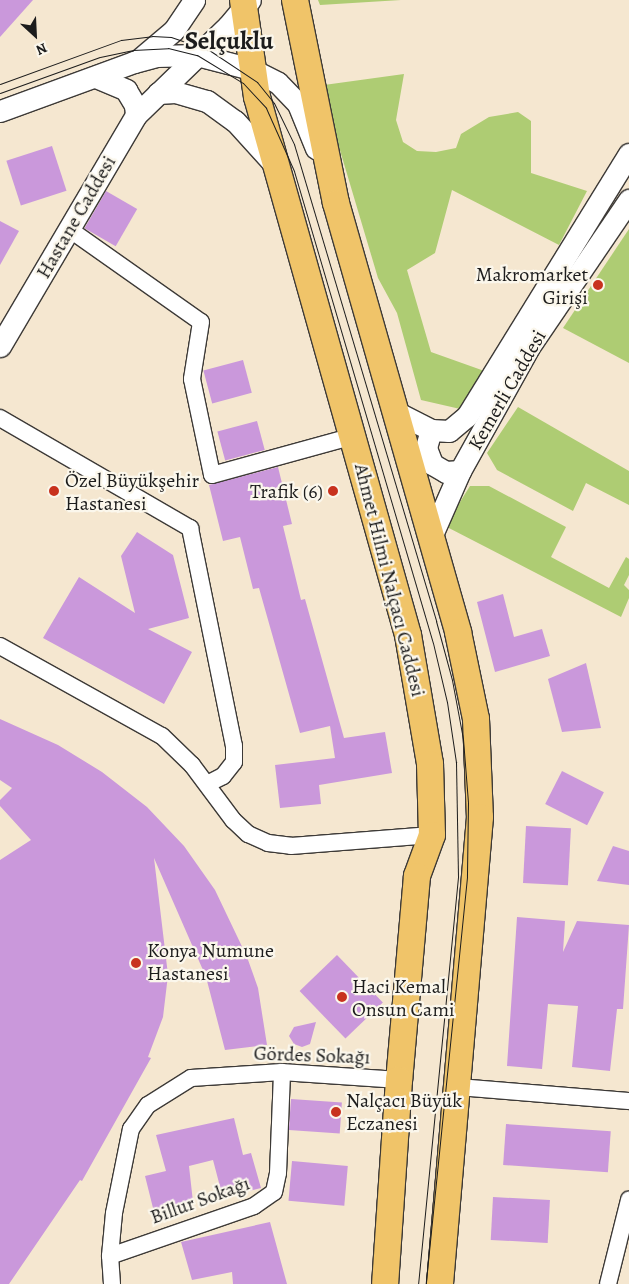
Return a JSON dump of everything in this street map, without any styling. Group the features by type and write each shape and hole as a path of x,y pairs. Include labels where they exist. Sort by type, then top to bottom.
{"main road":[{"path":"294,0 336,204 458,632 477,729 480,817 440,1284"},
{"name":"Ahmet Hilmi Nalçacı Caddesi","path":"245,3 251,69 257,97 354,436 417,672 430,764 432,835 417,876 398,1080 385,1284"}],"street":[{"path":"134,62 157,48 174,30 194,0"},
{"name":"Hastane Caddesi","path":"0,346 136,115 197,55 245,3"},
{"path":"0,111 134,62 156,56 197,55 251,69 278,83 298,104 336,204"},
{"path":"96,77 126,90 135,105 136,115"},
{"path":"158,93 174,92 207,102 234,121 276,167"},
{"name":"Kemerli Caddesi","path":"431,430 449,431 467,416 629,154"},
{"name":"Kemerli Caddesi","path":"431,537 460,471 530,347 629,200"},
{"path":"69,229 201,322 192,379 212,475 354,436"},
{"path":"394,411 431,430 426,448 432,464 446,472 460,471"},
{"path":"0,418 190,528 234,746 234,762 223,776 207,784"},
{"path":"0,646 162,736 207,784 233,820 248,834 268,843 291,846 432,835"},
{"name":"Gördes Sokağı","path":"112,1284 110,1256 114,1213 131,1129 148,1105 191,1078 282,1072 398,1080"},
{"name":"Billur Sokağı","path":"110,1256 254,1206 274,1192 278,1174 282,1072"},
{"path":"457,1087 629,1101"},
{"path":"608,1284 629,1203"}],"green space":[{"path":"318,0 401,0 320,5"},
{"path":"404,74 396,120 403,142 417,151 436,152 456,148 461,134 489,117 518,112 531,121 531,173 587,191 559,245 452,190 435,253 407,270 431,352 490,373 469,411 421,400 397,313 378,278 325,100 324,85"},
{"path":"629,229 629,363 563,328"},
{"path":"518,407 629,471 629,505 586,483 573,511 497,470 487,453"},
{"path":"470,486 489,486 566,527 551,557 609,588 626,557 629,559 629,575 624,585 629,590 629,598 621,617 445,526"}],"building":[{"path":"0,0 33,0 0,37"},
{"path":"52,146 67,191 21,206 6,161"},
{"path":"106,191 137,209 116,246 84,228"},
{"path":"0,221 19,231 0,265"},
{"path":"243,360 252,393 212,403 203,371"},
{"path":"257,421 265,450 225,461 217,432"},
{"path":"278,467 292,524 283,526 301,600 305,599 344,738 385,732 392,773 319,785 321,804 280,808 275,765 335,758 330,726 300,733 259,588 253,589 240,537 223,541 209,485"},
{"path":"137,532 173,555 189,618 148,629 192,652 164,704 43,638 79,577 135,613 121,556"},
{"path":"503,594 514,637 542,629 550,656 495,672 477,602"},
{"path":"586,663 601,728 562,732 548,679"},
{"name":"Konya Numune Hastanesi","path":"0,719 58,745 102,772 147,807 184,846 215,890 247,957 258,988 267,1045 225,1050 206,977 154,858 168,975 163,1017 148,1057 151,1058 82,1181 80,1180 9,1284 0,1284 0,860 31,840 0,806 0,800 12,788 0,780"},
{"path":"562,771 604,792 587,825 545,804"},
{"path":"526,826 571,828 568,885 523,883"},
{"path":"613,846 629,851 629,885 597,881"},
{"path":"517,917 565,921 563,952 577,921 629,925 623,1009 617,1009 610,1071 572,1067 578,1006 548,1004 542,1069 507,1066"},
{"name":"Haci Kemal Onsun Cami","path":"337,955 383,1002 345,1039 300,991"},
{"path":"316,1022 310,1044 302,1047 294,1044 289,1036 294,1027"},
{"path":"291,1099 342,1103 340,1133 289,1130"},
{"path":"234,1118 243,1155 251,1153 261,1188 223,1198 213,1160 189,1166 193,1202 154,1212 145,1176 166,1171 156,1135"},
{"path":"506,1124 611,1131 608,1172 503,1165"},
{"path":"292,1161 348,1166 344,1206 289,1201"},
{"path":"493,1197 550,1200 548,1243 491,1240"},
{"path":"270,1222 287,1284 233,1284 232,1272 192,1280 181,1242"}],"tram line":[{"path":"0,84 121,40 152,36 171,37 209,50 257,82 274,103 294,144 436,621 452,680 463,739 468,802 467,877 426,1284"},
{"path":"0,93 100,57 133,50 168,48 197,55 243,83 266,108 294,171 433,643 447,702 456,762 458,877 418,1284"}],"place":[{"name":"Makromarket Girişi","path":"598,285"},
{"name":"Özel Büyükşehir Hastanesi","path":"54,491"},
{"name":"Trafik (6)","path":"333,491"},
{"name":"Konya Numune Hastanesi","path":"136,963"},
{"name":"Haci Kemal Onsun Cami","path":"342,997"},
{"name":"Nalçacı Büyük Eczanesi","path":"336,1112"}],"district":[{"name":"Selçuklu","path":"229,41"}]}
